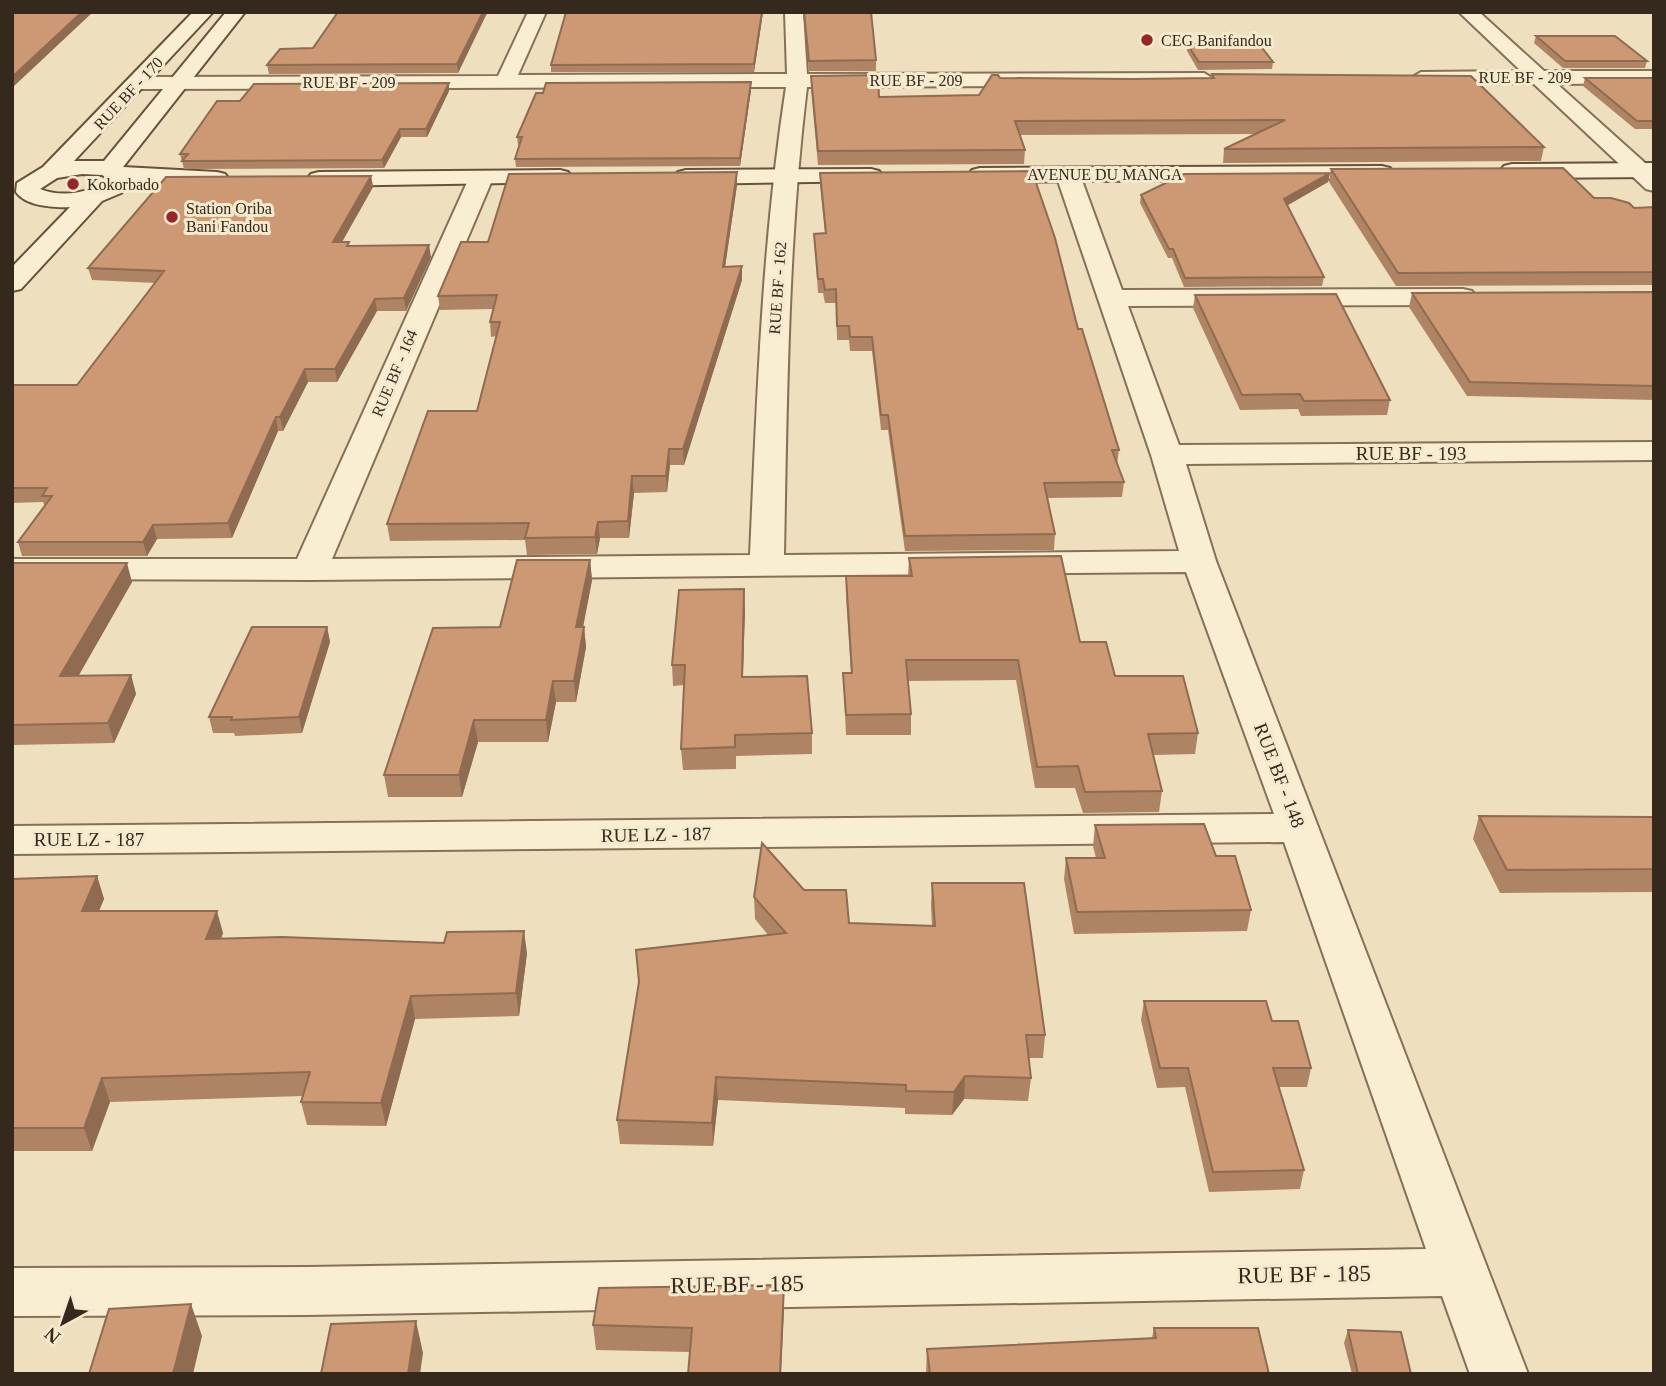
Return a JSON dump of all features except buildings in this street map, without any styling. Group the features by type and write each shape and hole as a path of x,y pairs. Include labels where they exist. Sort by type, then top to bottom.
{"street":[{"name":"RUE BF - 170","path":"12,212 20,187 48,173 204,12"},
{"name":"RUE BF - 170","path":"12,283 108,182 177,83 236,12"},
{"path":"505,82 537,12"},
{"name":"RUE BF - 162","path":"767,564 774,334 784,176 797,81 794,12"},
{"path":"1468,12 1649,174"},
{"name":"RUE BF - 209","path":"1399,78 1654,77"},
{"name":"RUE BF - 209","path":"136,83 1231,79"},
{"path":"48,173 82,167 108,182"},
{"name":"AVENUE DU MANGA","path":"960,175 1402,172"},
{"path":"1485,172 1649,174"},
{"name":"RUE BF - 148","path":"1068,175 1167,454 1199,561 1300,828 1499,1374"},
{"path":"667,177 892,176"},
{"path":"302,179 588,177"},
{"name":"RUE BF - 164","path":"310,570 481,178"},
{"path":"20,187 57,199 108,182 233,179"},
{"path":"1112,298 1492,297"},
{"name":"RUE BF - 193","path":"1167,454 1654,451"},
{"path":"12,569 310,570 1199,561"},
{"name":"RUE LZ - 187","path":"12,840 1300,828"},
{"name":"RUE BF - 185","path":"12,1292 335,1290 1462,1272"}],"place":[{"name":"CEG Banifandou","path":"1147,40"},
{"name":"Kokorbado","path":"73,184"},
{"name":"Station Oriba Bani Fandou","path":"172,217"}]}
